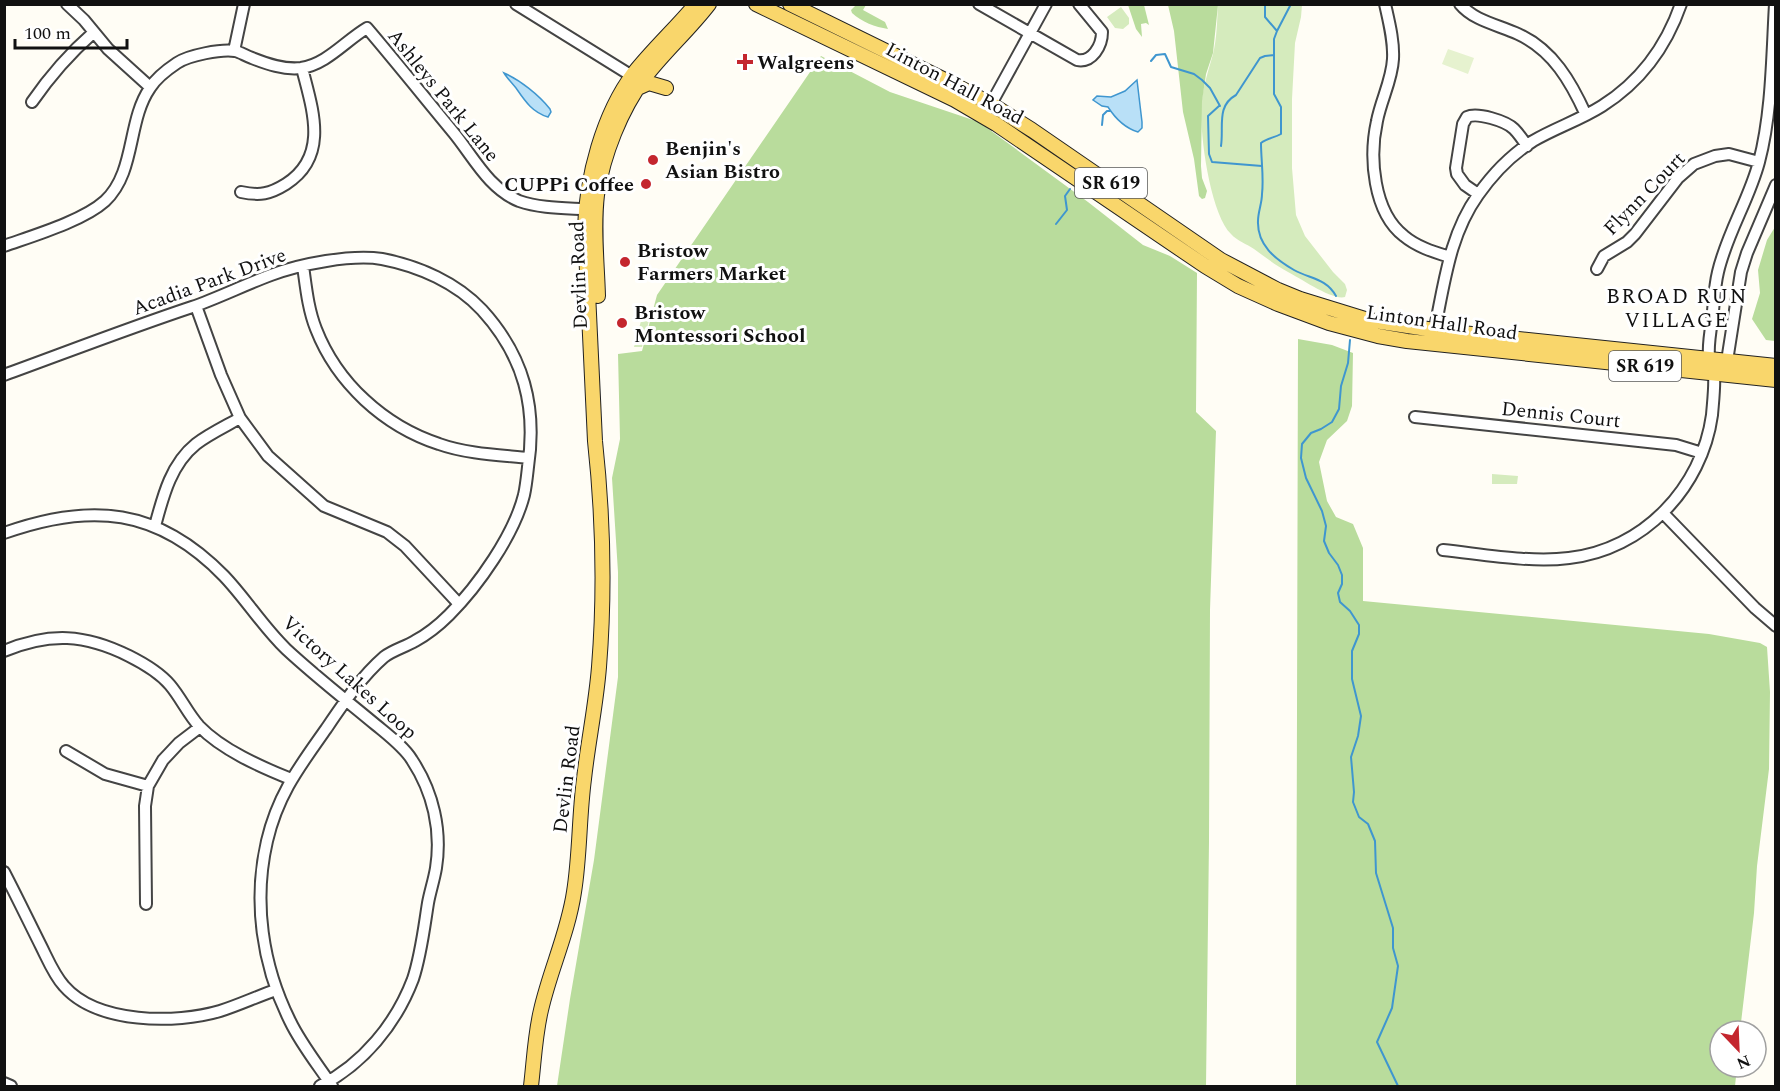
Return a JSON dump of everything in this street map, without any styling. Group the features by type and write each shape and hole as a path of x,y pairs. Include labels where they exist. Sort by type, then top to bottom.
{"main road":[{"name":"Devlin Road","path":"531,1086 541,1011 574,893 584,777 596,696 602,624 598,471 603,419 591,174 616,105 696,4"},
{"name":"Devlin Road","path":"635,82 658,61 709,4"},
{"name":"Linton Hall Road","path":"756,4 955,100 1019,139 1238,286 1329,323 1388,338 1433,336 1776,366"},
{"name":"Linton Hall Road","path":"790,4 991,104 1221,260 1278,290 1329,309 1433,336 1776,380"},
{"path":"635,82 666,88 658,74 658,61"}],"street":[{"path":"67,4 122,63 150,87"},
{"path":"234,51 244,4"},
{"path":"516,4 635,82"},
{"path":"979,4 1077,60 1086,61 1091,58 1102,40 1102,32 1078,4"},
{"path":"991,104 1046,4"},
{"path":"1385,4 1392,37 1393,58 1392,71 1375,134 1376,180 1379,197 1387,218 1402,236 1425,249 1450,257"},
{"path":"1460,4 1472,15 1520,35 1545,52 1574,89 1586,115"},
{"path":"1433,336 1450,257 1462,223 1478,194 1506,163 1527,146 1617,96 1658,53 1669,34 1681,4"},
{"path":"1443,550 1528,559 1575,557 1600,551 1626,540 1650,524 1663,513 1687,484 1702,453 1712,416 1714,373 1708,359 1713,299 1718,272 1759,162 1767,119 1774,4"},
{"name":"Ashleys Park Lane","path":"302,68 321,60 367,28 456,135 480,169 495,184 518,200 530,204 591,210"},
{"path":"32,102 57,68 93,33"},
{"path":"4,246 72,220 105,201 116,187 125,167 142,103 150,87 178,62 213,52 234,51 274,66 302,68 311,106 314,148 306,166 288,183 271,192 255,195 241,192"},
{"path":"1478,194 1460,180 1456,168 1467,117 1476,114 1504,123 1517,131 1527,146"},
{"name":"Flynn Court","path":"1597,269 1604,256 1627,242 1635,234 1678,178 1694,164 1715,156 1729,154 1759,162"},
{"path":"1714,373 1727,361 1741,272 1776,185"},
{"name":"Acadia Park Drive","path":"4,375 129,328 196,306 274,274 342,259 381,259 420,270 452,285 479,306 503,334 520,368 530,404 532,437 524,496 507,537 487,569 459,604 433,629 416,641 386,655 346,699 291,779 280,800 267,839 260,902 263,939 276,990 291,1023 327,1085"},
{"path":"303,266 307,296 316,329 331,358 353,389 377,411 405,430 440,445 489,454 529,458"},
{"path":"196,306 221,375 240,418 268,456 324,506 387,532 405,546 459,604"},
{"name":"Dennis Court","path":"1415,417 1676,445 1702,453"},
{"path":"155,526 172,474 183,457 196,444 240,418"},
{"path":"1663,513 1776,626"},
{"name":"Victory Lakes Loop","path":"4,533 60,517 92,514 119,516 155,526 172,534 200,554 225,577 285,648 411,757 433,804 438,835 436,867 421,947 413,978 402,1004 389,1025 372,1046 327,1085"},
{"path":"4,651 38,640 84,639 107,645 150,668 169,684 200,727 225,747 259,766 291,779"},
{"path":"146,904 145,806 148,786 163,760 179,743 200,727"},
{"path":"66,751 105,774 148,786"},
{"path":"4,872 51,966 64,987 83,1001 109,1012 137,1018 191,1017 221,1011 276,990"},
{"path":"4,1083 11,1086"}],"green space":[{"path":"856,5 866,5 863,10 885,22 888,29 869,24 852,13 851,10"},
{"path":"1128,5 1144,5 1149,25 1141,24 1142,37 1136,29"},
{"path":"1168,5 1218,5 1213,53 1206,74 1202,101 1201,166 1202,178 1207,191 1205,198 1202,199 1199,196 1194,159 1183,112 1174,31"},
{"path":"1218,5 1302,5 1295,43 1292,99 1292,168 1296,215 1305,236 1345,284 1347,290 1345,297 1333,296 1325,292 1236,239 1224,224 1217,209 1207,170 1201,112 1204,87 1215,42"},
{"path":"1121,7 1129,18 1129,24 1123,29 1115,28 1107,17"},
{"path":"1448,49 1474,58 1468,74 1442,64"},
{"path":"821,56 890,92 979,122 1143,245 1170,256 1197,273 1196,412 1216,431 1210,610 1206,1086 557,1086 594,860 618,677 618,572 612,478 620,439 618,354 642,351 657,295"},
{"path":"1775,227 1776,341 1766,340 1752,319 1760,293 1758,270 1767,240"},
{"path":"651,313 642,347 634,347 641,314"},
{"path":"1298,339 1332,345 1353,353 1352,406 1347,421 1327,440 1319,462 1327,501 1336,517 1353,524 1363,548 1363,601 1709,634 1760,643 1767,647 1770,692 1769,769 1741,1019 1708,1019 1708,1079 1736,1079 1735,1086 1296,1086"},
{"path":"1492,474 1518,476 1517,484 1492,484"}],"water":[{"path":"504,73 523,84 540,98 550,109 548,117 529,106"},
{"path":"1137,80 1142,122 1142,128 1138,132 1121,122 1108,107 1093,100 1097,96 1111,97 1125,91"}],"waterway":[{"path":"1265,4 1265,17 1277,31"},
{"path":"1291,4 1274,39 1274,94 1281,107 1281,134 1261,143 1263,188 1258,230 1264,244 1274,256 1294,270 1323,282 1336,296"},
{"path":"1151,61 1156,55 1165,54 1171,67 1194,74 1202,80 1210,88 1220,106"},
{"path":"1221,146 1222,118 1226,105 1236,95 1260,58 1274,55"},
{"path":"1219,106 1208,116 1209,154 1212,162 1262,166"},
{"path":"1102,125 1103,115 1110,111"},
{"path":"1056,224 1067,210 1065,196 1070,189"},
{"path":"1350,340 1339,409 1332,422 1311,433 1302,444 1301,458 1306,478 1322,511 1326,526 1324,541 1342,575 1342,584 1338,593 1340,602 1350,611 1359,625 1359,634 1352,651 1352,679 1361,716 1358,736 1351,757 1353,802 1359,817 1368,824 1375,841 1376,873 1393,928 1393,948 1398,966 1392,1008 1377,1042 1398,1086"}],"place":[{"name":"Walgreens","path":"745,62"},
{"name":"Benjin's Asian Bistro","path":"653,160"},
{"name":"CUPPi Coffee","path":"646,184"},
{"name":"Bristow Farmers Market","path":"625,262"},
{"name":"Bristow Montessori School","path":"622,323"}],"district":[{"name":"BROAD RUN VILLAGE","path":"1677,308"}]}
